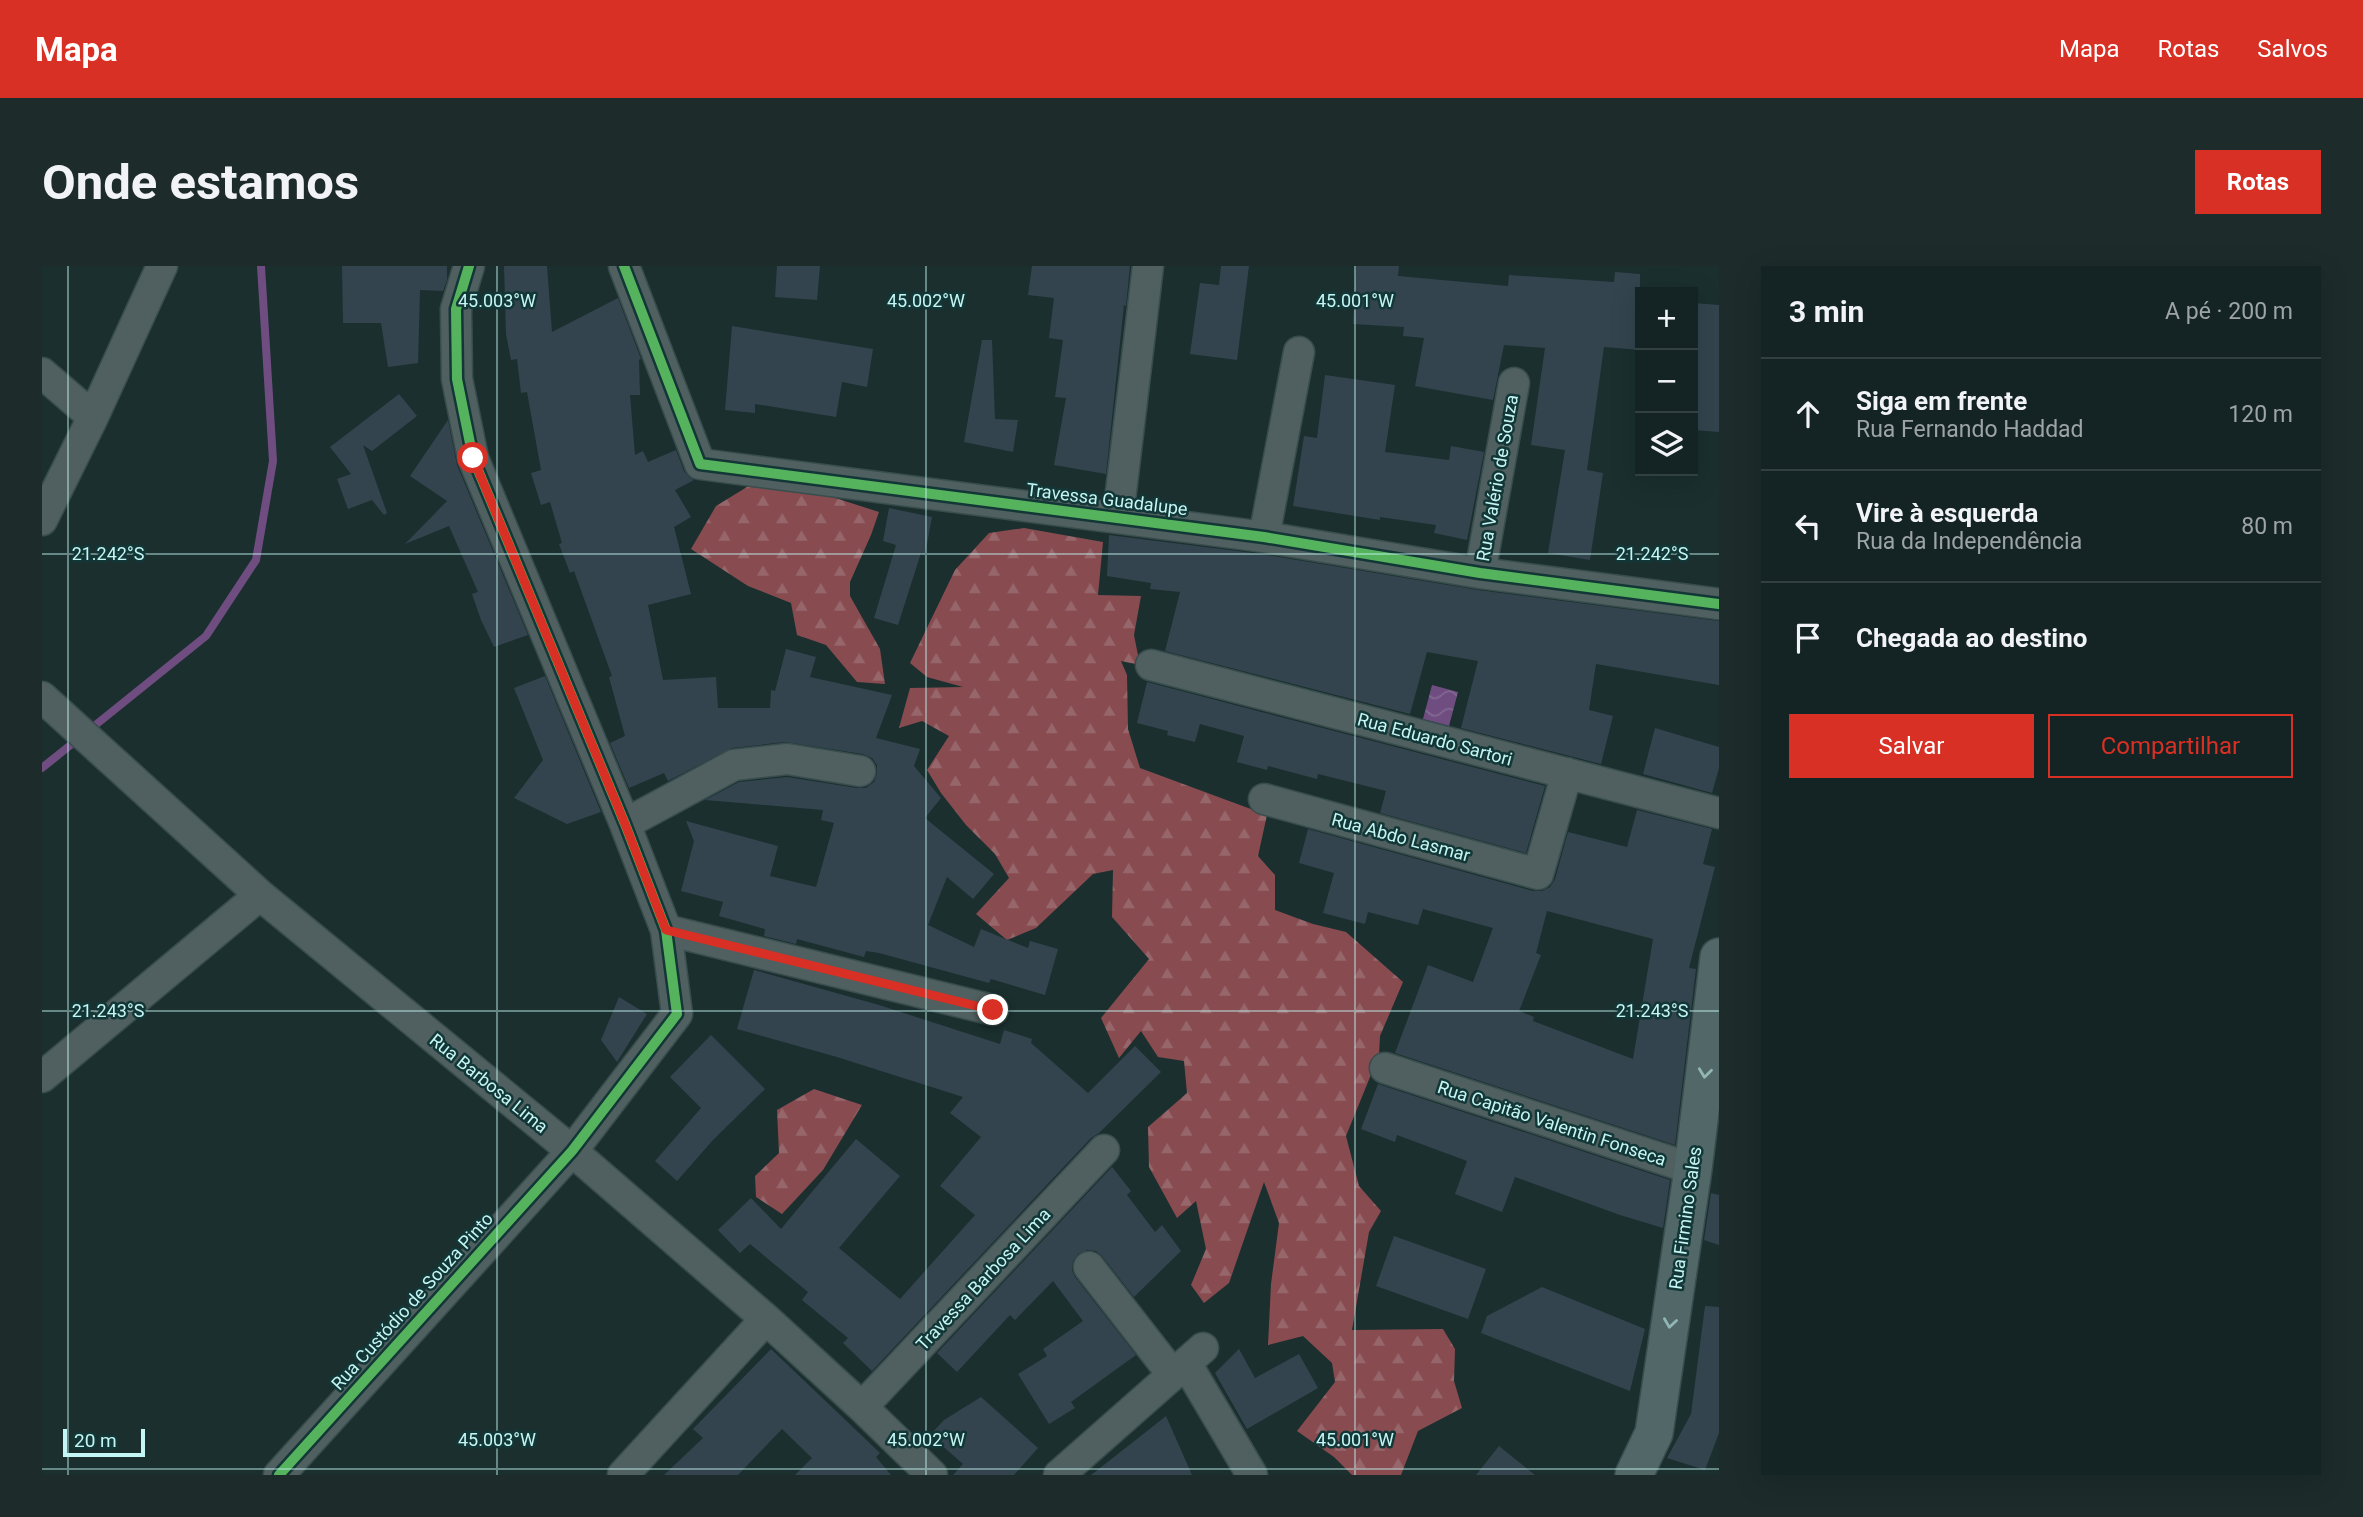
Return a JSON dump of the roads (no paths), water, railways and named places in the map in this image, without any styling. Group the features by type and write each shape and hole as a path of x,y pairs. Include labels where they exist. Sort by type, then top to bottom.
{"main road":[{"name":"Rua Firmino Sales","path":"1634,1475 1654,1433 1706,1173 1719,957"}],"street":[{"path":"42,520 93,417 162,266"},
{"name":"Rua Custódio de Souza Pinto","path":"279,1475 572,1151 677,1014 666,930 625,824 473,458 457,379 456,309 469,266"},
{"name":"Travessa Guadalupe","path":"624,266 700,464 1264,537 1480,573 1719,604"},
{"path":"1118,517 1148,266"},
{"path":"1264,537 1299,352"},
{"path":"42,373 93,417"},
{"name":"Rua Valério de Souza","path":"1480,573 1514,383"},
{"name":"Rua Eduardo Sartori","path":"1151,665 1719,813"},
{"name":"Rua Barbosa Lima","path":"42,697 260,895 572,1151 766,1319 932,1475"},
{"path":"625,824 734,765 787,759 860,771"},
{"name":"Rua Abdo Lasmar","path":"1264,799 1538,874 1567,773"},
{"path":"42,1077 260,895"},
{"path":"666,930 993,1010"},
{"name":"Rua Capitão Valentin Fonseca","path":"1385,1068 1706,1173"},
{"name":"Travessa Barbosa Lima","path":"862,1407 1104,1150"},
{"path":"1088,1267 1187,1362 1252,1475"},
{"path":"623,1475 766,1319"},
{"path":"1059,1475 1187,1362"}],"water":[{"path":"1432,685 1458,692 1449,726 1423,719"}],"waterway":[{"path":"88,731 206,636 256,560 273,461 261,266"},
{"path":"42,768 78,739"}]}
